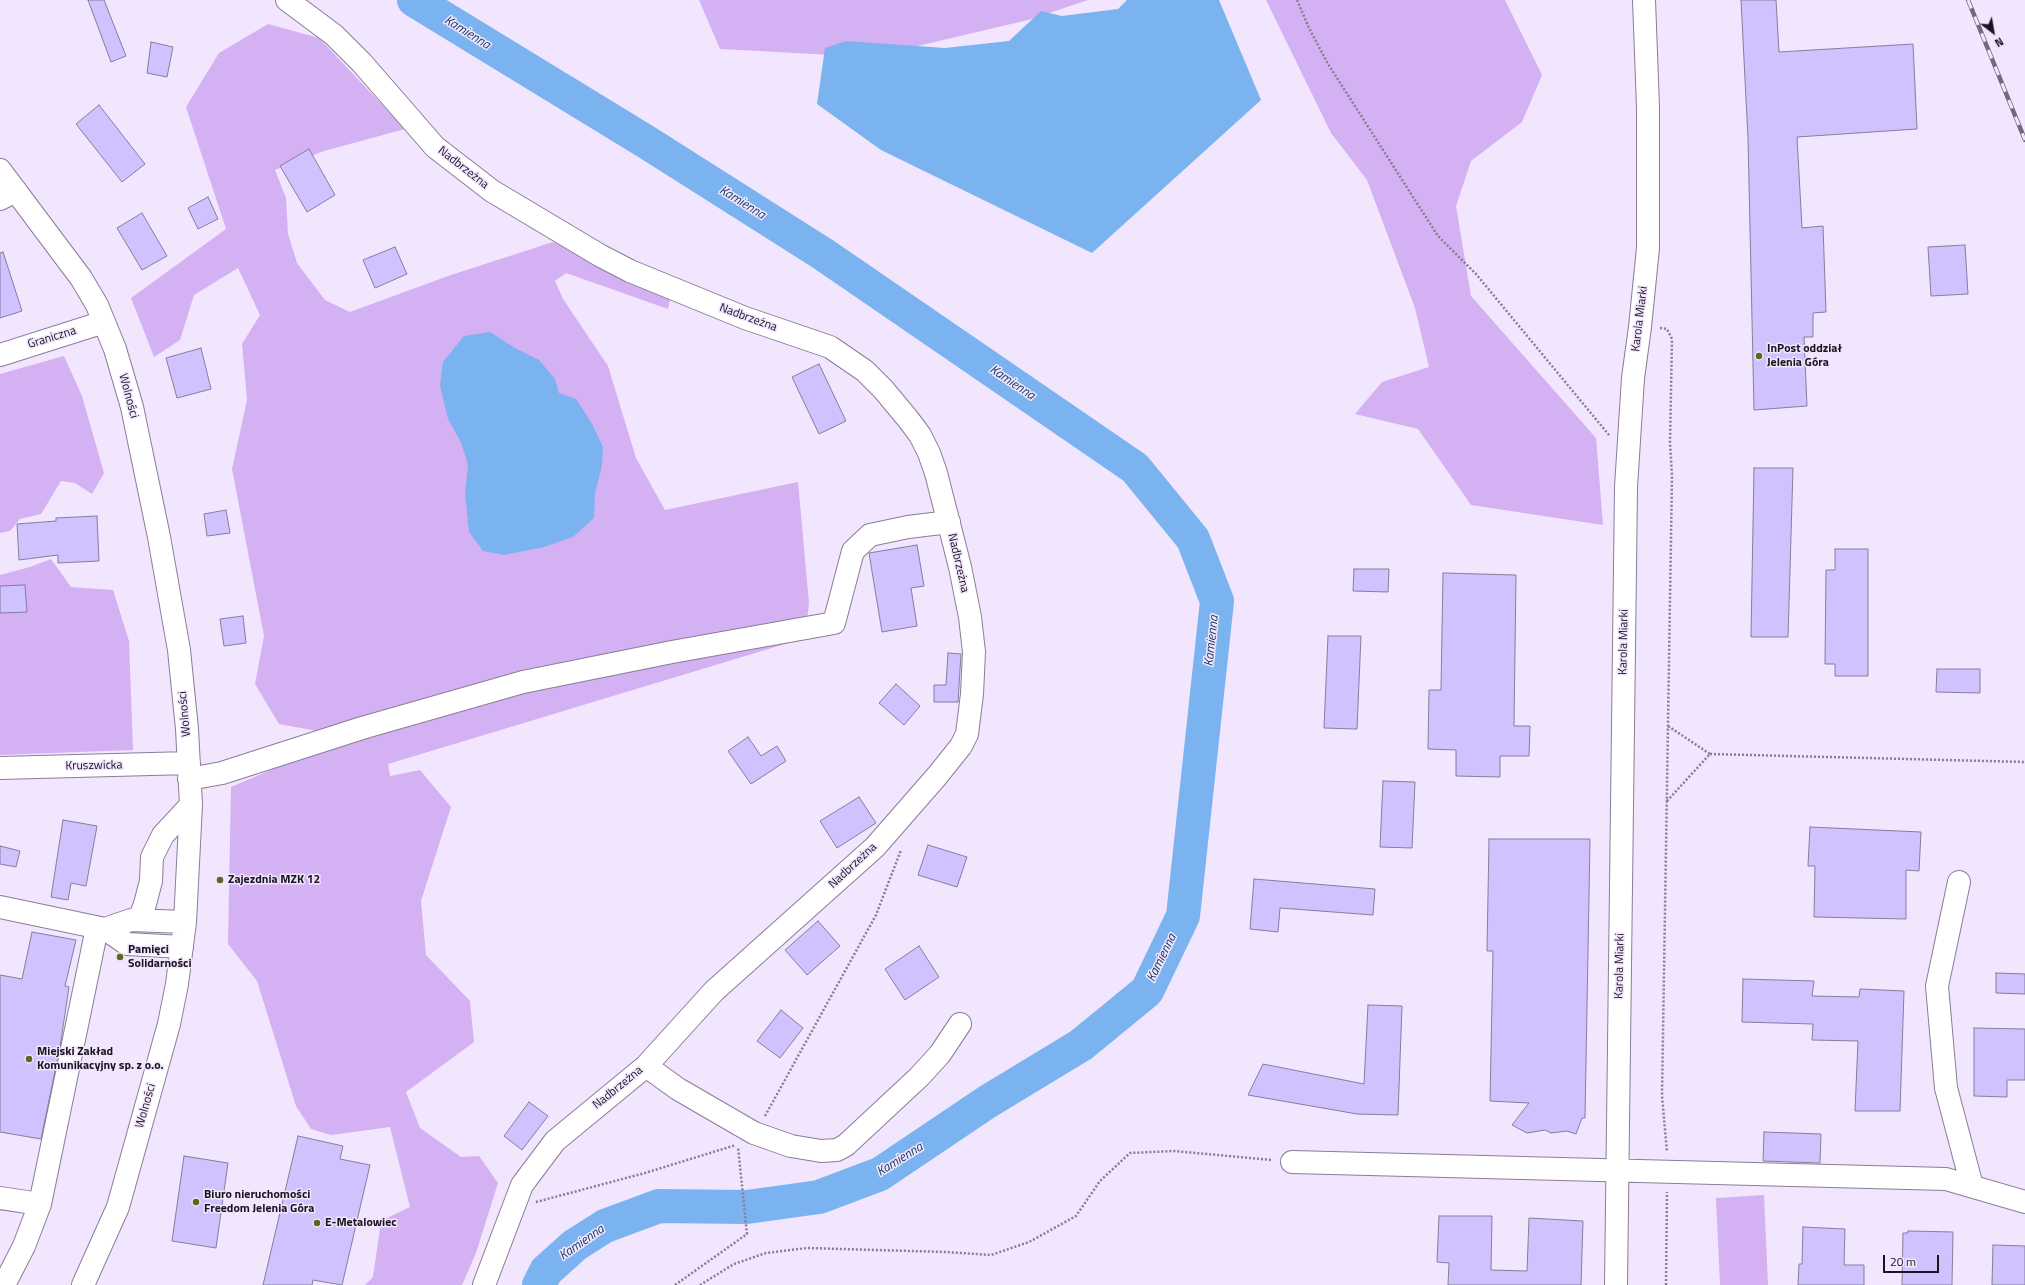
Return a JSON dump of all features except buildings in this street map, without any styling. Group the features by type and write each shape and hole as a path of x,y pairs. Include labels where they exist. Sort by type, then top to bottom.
{"street":[{"name":"Nadbrzeżna","path":"287,0 334,35 362,63 435,147 492,191 601,256 630,271 745,318 830,347 865,371 884,389 920,435 936,473 966,592 974,652 972,694 967,734 961,746 875,847 714,991 646,1066 568,1128 540,1160 522,1185 484,1285"},
{"name":"Karola Miarki","path":"1616,1285 1627,443 1648,248 1648,107 1644,0"},
{"name":"Wolności","path":"0,170 8,195 81,278 104,322 115,349 132,407 159,537 179,650 189,771 190,805 186,922 169,1024 118,1206 83,1285"},
{"name":"Graniczna","path":"0,355 104,322"},
{"name":"Kruszwicka","path":"0,768 189,771 222,773 362,728 523,682 672,652 834,623 853,551 870,535 908,527 948,522"},
{"path":"139,920 151,881 152,857 163,835 190,805"},
{"path":"1959,882 1937,986 1946,1088 1972,1186"},
{"path":"0,907 101,929 127,944 182,946"},
{"path":"101,929 132,920 186,922"},
{"path":"4,1285 24,1246 40,1204 101,929"},
{"path":"646,1066 746,1139 821,1151 837,1150 846,1145 919,1077 940,1054 960,1024"},
{"path":"1292,1162 1618,1172 1946,1179 2025,1202"},
{"path":"0,1198 40,1204"}],"path":[{"path":"1297,0 1309,28 1328,64 1438,236 1476,274 1609,435 1627,443"},
{"path":"1654,328 1667,329 1672,339 1670,443 1672,476 1662,1096 1668,1156"},
{"path":"1668,726 1710,754 2025,762"},
{"path":"1667,801 1710,754"},
{"path":"675,1285 747,1234 740,1175 746,1139 772,1106 876,915 903,845"},
{"path":"534,1203 658,1170 746,1139"},
{"path":"700,1285 734,1264 760,1255 807,1248 946,1252 991,1255 1029,1242 1076,1216 1100,1181 1130,1153 1174,1151 1292,1162"},
{"path":"1666,1285 1667,1191"}],"shaded area":[{"path":"699,0 1088,0 1028,20 871,57 720,49"},
{"path":"1266,0 1505,0 1542,75 1522,122 1471,161 1456,206 1471,296 1596,438 1603,525 1471,505 1418,429 1355,414 1382,382 1429,367 1415,308 1367,180 1331,133"},
{"path":"268,24 319,38 405,129 324,151 275,170 286,198 288,234 297,263 325,300 350,312 448,276 553,242 671,295 668,309 566,273 555,281 563,299 608,366 636,458 665,510 798,482 809,603 805,638 388,764 390,776 420,770 451,807 421,901 426,955 470,1001 474,1042 406,1092 420,1128 461,1157 479,1156 498,1183 476,1253 462,1285 365,1285 373,1277 381,1221 410,1207 390,1127 331,1135 311,1129 296,1106 257,981 228,944 231,787 318,750 323,732 279,724 255,684 264,636 232,469 247,400 242,344 260,315 238,268 194,295 180,340 154,357 131,298 226,229 186,107 219,53"},
{"path":"64,356 82,396 104,473 92,494 75,483 61,481 41,514 20,519 10,531 0,533 0,374"},
{"path":"51,559 71,587 113,590 129,641 133,750 0,755 0,575 30,567"},
{"path":"1764,1195 1768,1285 1720,1285 1716,1198"}],"water":[{"path":"1127,0 1219,0 1261,100 1092,253 881,150 817,104 825,48 846,41 945,48 1009,41 1041,11 1062,16 1118,9"},
{"path":"490,332 515,348 539,360 555,379 559,393 576,399 591,422 603,447 602,465 595,494 594,518 573,537 544,547 504,555 483,551 469,532 465,494 468,465 461,442 448,419 440,386 443,362 464,336"}],"waterway":[{"name":"Kamienna","path":"414,0 648,143 823,254 1135,468 1193,539 1217,601 1183,916 1147,991 1081,1045 987,1102 880,1174 819,1197 747,1207 659,1206 605,1226 575,1245 546,1271 539,1285"}],"railway":[{"path":"1968,0 2025,140"}],"place":[{"name":"InPost oddział Jelenia Góra","path":"1759,356"},
{"name":"Zajezdnia MZK 12","path":"220,880"},
{"name":"Pamięci Solidarności","path":"120,957"},
{"name":"Miejski Zakład Komunikacyjny sp. z o.o.","path":"29,1059"},
{"name":"Biuro nieruchomości Freedom Jelenia Góra","path":"196,1202"},
{"name":"E-Metalowiec","path":"317,1223"}]}
